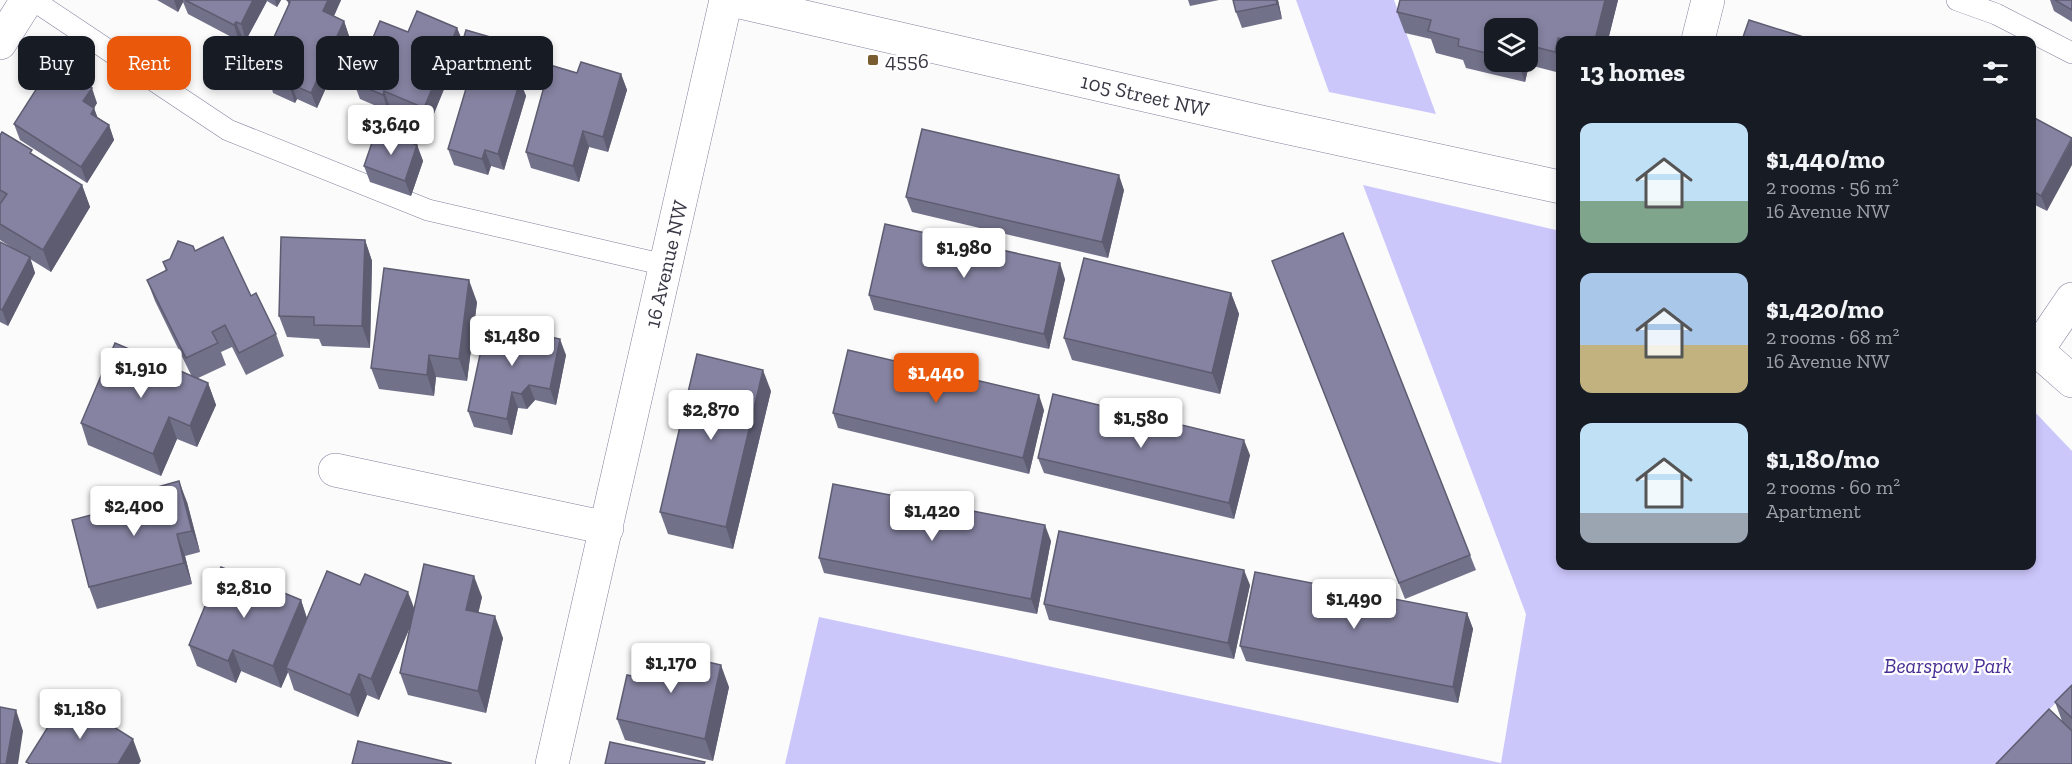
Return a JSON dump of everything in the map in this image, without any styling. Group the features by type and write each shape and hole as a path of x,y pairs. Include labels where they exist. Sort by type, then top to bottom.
{"street":[{"path":"0,43 27,0"},
{"name":"16 Avenue NW","path":"552,764 726,0"},
{"name":"105 Street NW","path":"731,0 1266,123 1556,186"},
{"path":"1699,36 1708,0"},
{"path":"2036,344 2072,299"},
{"path":"2036,349 2072,381"},
{"path":"335,470 607,528"}],"lane":[{"path":"33,0 228,130 428,210 665,265"},
{"path":"1957,0 1996,14 2072,53"}],"green space":[{"path":"1296,0 1394,0 1436,114 1329,92"},
{"name":"Bearspaw Park","path":"1363,185 1556,230 1556,570 2036,570 2036,413 2072,451 2072,686 1997,764 785,764 819,617 1501,763 1526,614"}],"building":[{"path":"185,0 253,0 241,24 236,22 234,25"},
{"path":"287,0 328,0 323,11 344,21 337,36 316,36 316,82 311,93 304,90 304,36 274,36 290,2"},
{"path":"1233,0 1276,0 1277,4 1236,12"},
{"path":"1400,0 1605,0 1596,36 1556,36 1555,52 1538,48 1538,18 1484,18 1484,52 1458,46 1459,39 1428,31 1431,20 1397,12"},
{"path":"2055,0 2072,0 2072,10"},
{"path":"417,11 457,28 454,36 411,36 411,90 431,90 424,108 384,91 383,95 371,90 399,90 399,36 374,36 380,21 408,32"},
{"path":"1749,20 1800,36 1743,36"},
{"path":"466,30 487,36 464,36"},
{"path":"581,62 621,74 603,137 583,131 573,166 526,152 543,90 553,90 553,66 577,73"},
{"path":"36,90 91,90 83,101 94,108 91,114 109,125 81,167 14,124"},
{"path":"466,90 517,90 498,154 485,150 482,159 448,149"},
{"path":"2036,119 2072,138 2041,196 2036,193"},
{"path":"922,129 1119,175 1102,242 906,197"},
{"path":"376,131 417,145 405,181 364,166"},
{"path":"2,132 32,150 30,153 82,185 43,250 0,224 0,204 7,194 0,190 0,135"},
{"path":"885,224 1060,263 1044,334 869,295"},
{"path":"1343,233 1470,555 1399,583 1272,261"},
{"path":"223,237 251,296 256,293 276,334 239,353 225,325 212,332 218,343 186,358 147,280 167,270 163,262 170,259 178,241 193,246 195,251"},
{"path":"281,237 365,240 362,326 314,325 314,317 279,316"},
{"path":"0,242 30,257 2,310 0,309"},
{"path":"1084,258 1231,293 1212,373 1064,338"},
{"path":"384,268 469,280 459,359 429,355 427,375 371,368"},
{"path":"517,321 542,326 541,335 560,339 550,389 529,385 521,394 512,392 507,419 468,411 481,350 487,352 493,324 515,329"},
{"path":"115,343 208,383 190,426 169,417 153,454 81,423"},
{"path":"848,350 1039,395 1023,458 833,413"},
{"path":"697,354 763,370 726,527 660,512"},
{"path":"1053,394 1244,440 1229,503 1038,458"},
{"path":"179,481 192,531 177,534 184,563 89,587 72,520 156,498 154,488"},
{"path":"833,484 1045,525 1031,599 819,558"},
{"path":"1059,531 1244,570 1228,643 1044,604"},
{"path":"424,564 474,576 466,610 495,616 478,691 400,673"},
{"path":"221,567 301,600 273,666 233,650 228,661 189,645"},
{"path":"327,571 360,585 365,574 408,592 371,679 359,674 350,695 286,668"},
{"path":"1255,572 1467,613 1453,687 1240,646"},
{"path":"648,648 721,665 705,739 617,719 627,675 641,678"},
{"path":"2072,685 2072,718 2055,702"},
{"path":"69,699 133,739 118,764 30,764 26,762 58,711 60,712"},
{"path":"0,707 16,710 6,764 0,764"},
{"path":"2049,709 2072,731 2072,764 1996,764"},
{"path":"358,741 451,763 451,764 352,764"},
{"path":"610,742 705,762 704,764 605,764"}],"place":[{"name":"4556","path":"873,60"}]}
